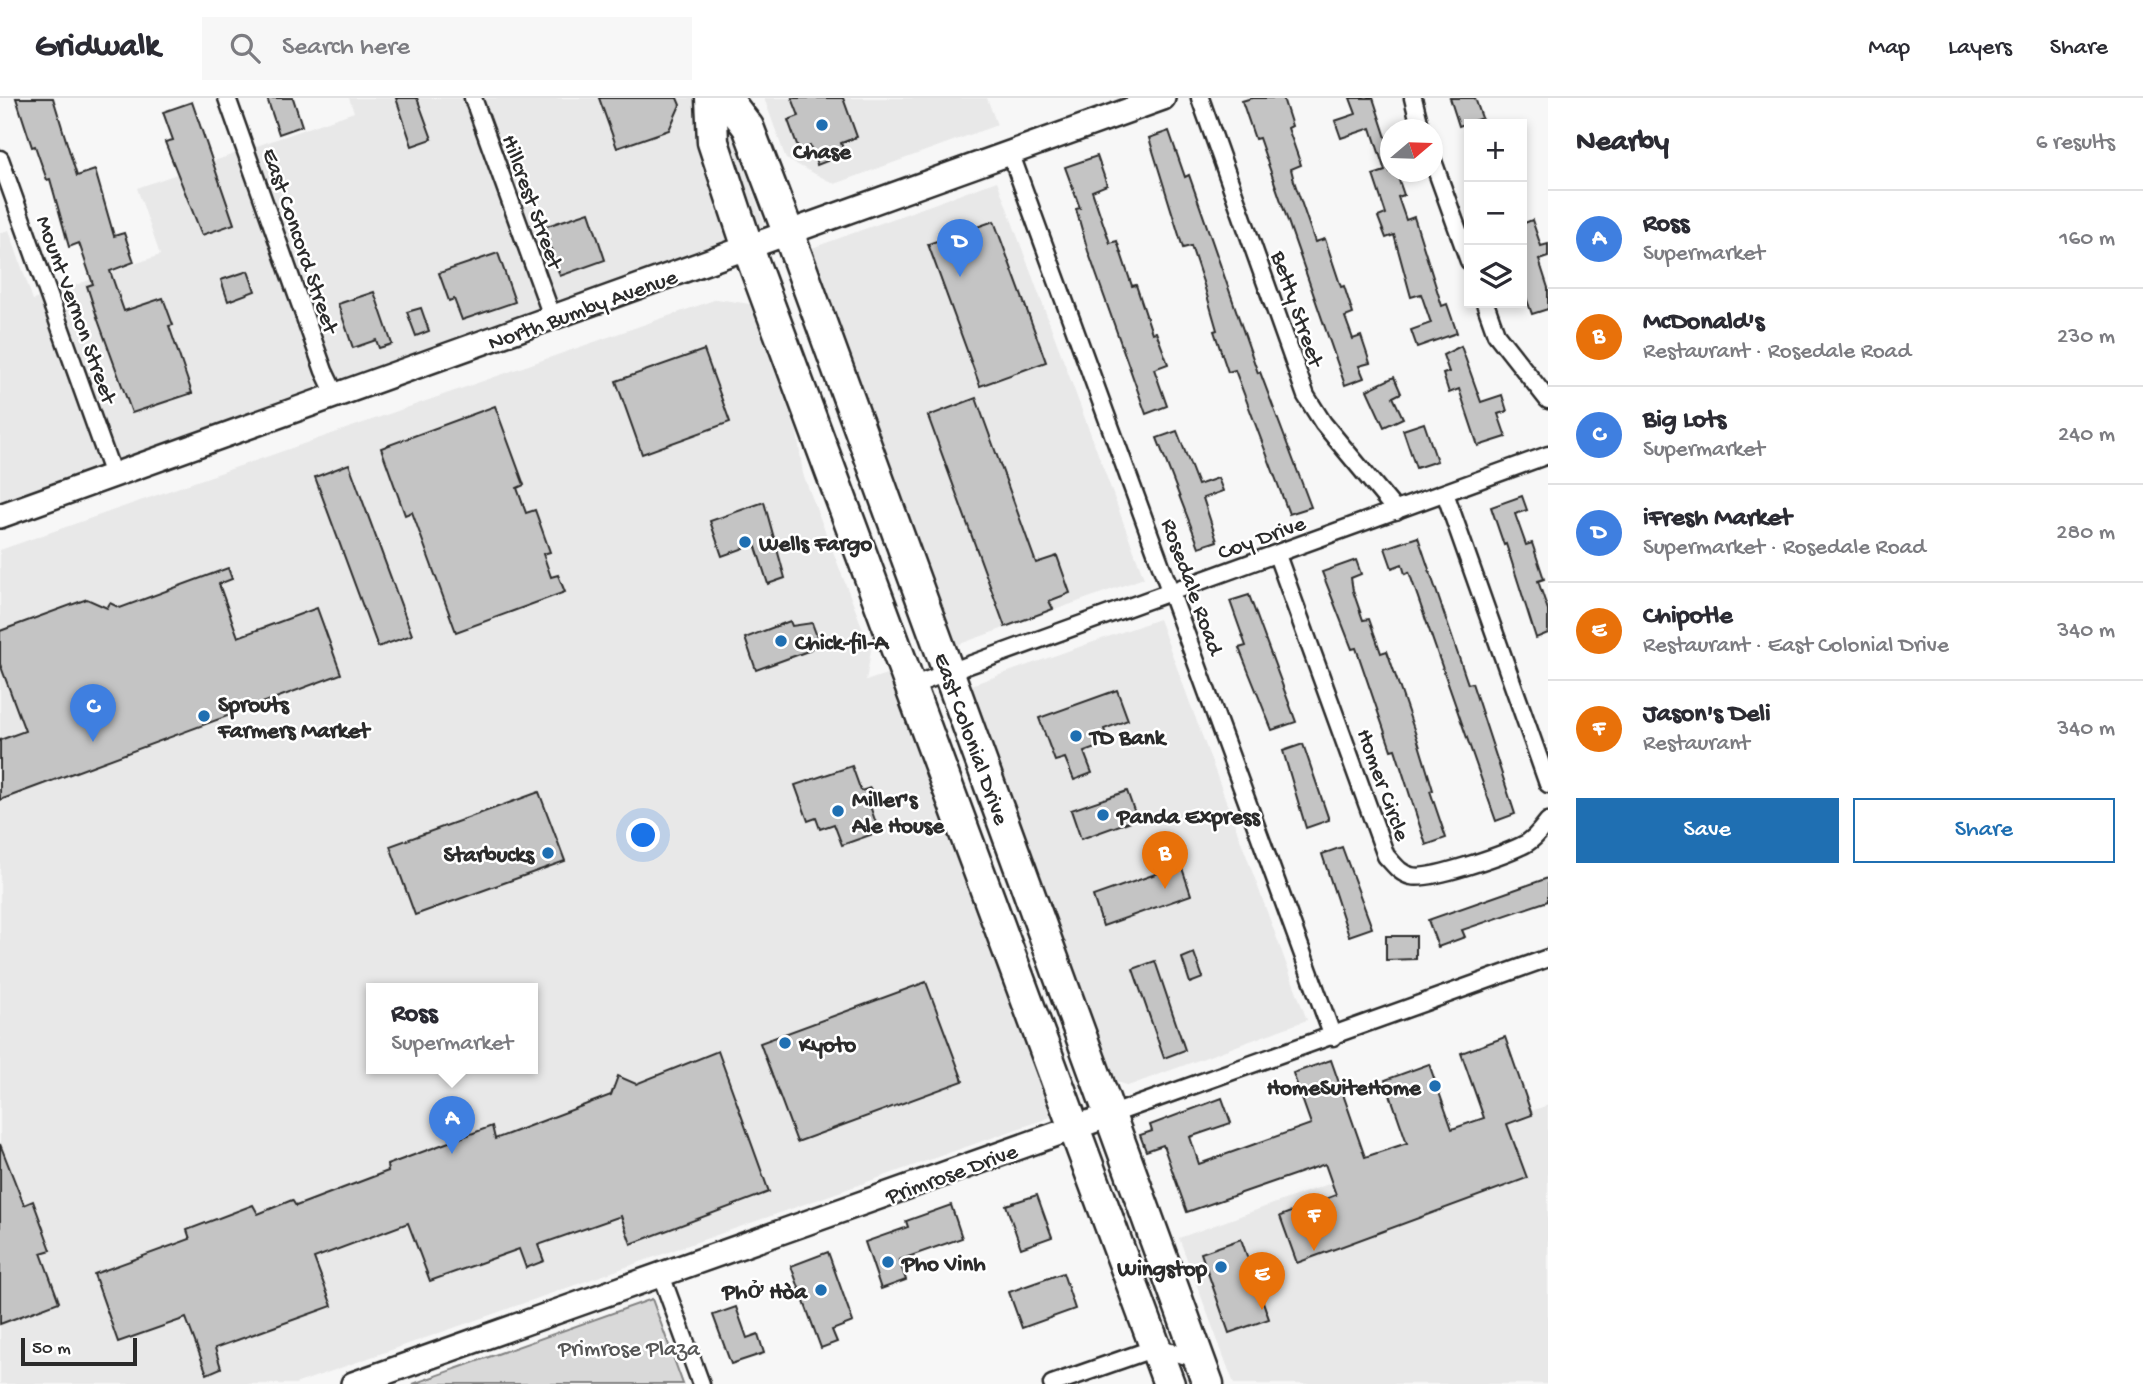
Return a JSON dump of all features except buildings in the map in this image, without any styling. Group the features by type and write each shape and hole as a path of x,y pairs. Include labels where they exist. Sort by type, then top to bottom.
{"highway":[{"name":"East Colonial Drive","path":"711,98 713,142 748,248 1169,1384"},
{"name":"East Colonial Drive","path":"726,98 748,127 788,232 1204,1372"}],"street":[{"name":"East Concord Street","path":"227,98 324,371 336,396"},
{"name":"Hillcrest Street","path":"473,98 553,318"},
{"name":"North Bumby Avenue","path":"0,516 1163,98"},
{"name":"Betty Street","path":"1200,98 1306,396 1323,423 1396,511"},
{"path":"1413,98 1418,119"},
{"name":"Rosedale Road","path":"1010,152 1173,592 1333,1037"},
{"name":"Mount Vernon Street","path":"0,159 113,475"},
{"path":"1441,182 1464,247"},
{"path":"1487,308 1496,334 1548,400"},
{"name":"Coy Drive","path":"911,687 1548,455"},
{"path":"1445,493 1548,784"},
{"name":"Homer Circle","path":"1276,555 1386,856 1400,872 1414,877 1436,874 1520,847 1535,837 1548,821"},
{"name":"Primrose Drive","path":"353,1384 1333,1037 1548,958"},
{"path":"661,1275 701,1384"},
{"path":"1052,1384 1155,1348 1204,1372"}],"shaded area":[{"path":"349,98 720,98 770,240 0,516 0,233 9,230 33,300 160,255 137,188 354,112"},
{"path":"764,98 987,98 997,125 835,184 786,159"},
{"path":"997,181 1144,578 957,645 812,248"},
{"path":"717,299 750,304 797,432 803,474 871,650 866,681 892,672 1051,1117 295,1384 0,1384 0,550"},
{"path":"1159,619 1307,1020 1128,1086 1116,1081 971,685"},
{"path":"1548,1105 1548,1384 1234,1384 1179,1238"}],"green space":[{"name":"Primrose Plaza","path":"652,1299 683,1384 413,1384"}],"place":[{"name":"Chase","path":"822,125"},
{"name":"iFresh Market","path":"960,277"},
{"name":"Wells Fargo","path":"745,542"},
{"name":"Chick-fil-A","path":"781,641"},
{"name":"Sprouts Farmers Market","path":"204,716"},
{"name":"TD Bank","path":"1076,736"},
{"name":"Big Lots","path":"93,742"},
{"name":"Miller's Ale House","path":"838,811"},
{"name":"Panda Express","path":"1103,815"},
{"name":"Starbucks","path":"548,853"},
{"name":"McDonald's","path":"1165,889"},
{"name":"Kyoto","path":"785,1043"},
{"name":"HomeSuiteHome","path":"1435,1086"},
{"name":"Ross","path":"452,1154"},
{"name":"Jason's Deli","path":"1314,1251"},
{"name":"Pho Vinh","path":"888,1262"},
{"name":"Wingstop","path":"1221,1267"},
{"name":"Phở Hòa","path":"821,1290"},
{"name":"Chipotle","path":"1262,1310"}]}
